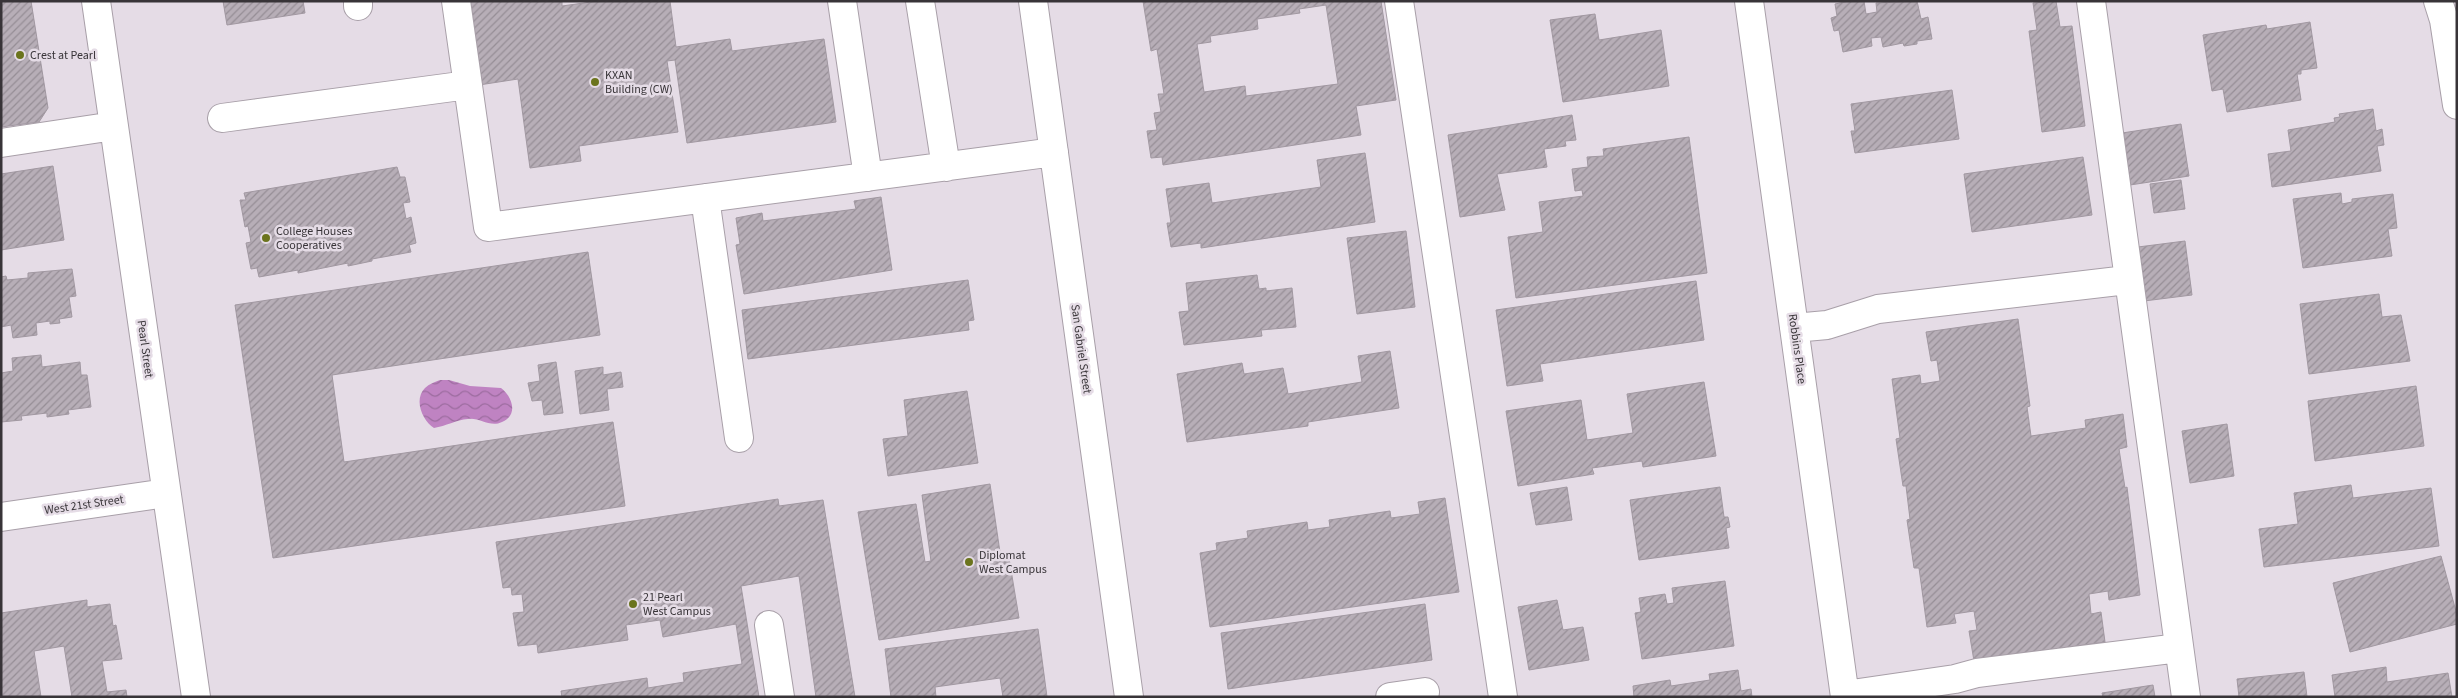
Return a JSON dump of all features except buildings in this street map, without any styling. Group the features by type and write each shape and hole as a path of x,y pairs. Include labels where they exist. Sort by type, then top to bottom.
{"street":[{"name":"Pearl Street","path":"96,1 196,697"},
{"path":"456,1 488,227 1054,152"},
{"path":"842,1 868,177"},
{"path":"920,1 946,167"},
{"name":"San Gabriel Street","path":"1033,1 1129,697"},
{"path":"1400,1 1503,697"},
{"name":"Robbins Place","path":"1749,1 1845,696"},
{"path":"2091,1 2186,697"},
{"path":"2438,1 2444,20 2457,105"},
{"path":"222,118 468,85"},
{"path":"1,142 114,126"},
{"path":"705,198 739,438"},
{"path":"1794,328 1827,325 1878,309 2128,280"},
{"name":"West 21st Street","path":"1,517 166,492"},
{"path":"769,625 780,697"},
{"path":"1845,696 1955,679 1977,673 2179,648"},
{"path":"1390,697 1425,692"}],"water":[{"path":"440,380 449,380 470,386 501,388 511,400 511,415 498,424 468,419 434,428 423,415 420,398 425,388"}],"place":[{"name":"Crest at Pearl","path":"20,55"},
{"name":"KXAN Building (CW)","path":"595,82"},
{"name":"College Houses Cooperatives","path":"266,238"},
{"name":"Diplomat West Campus","path":"969,562"},
{"name":"21 Pearl West Campus","path":"633,604"}]}
